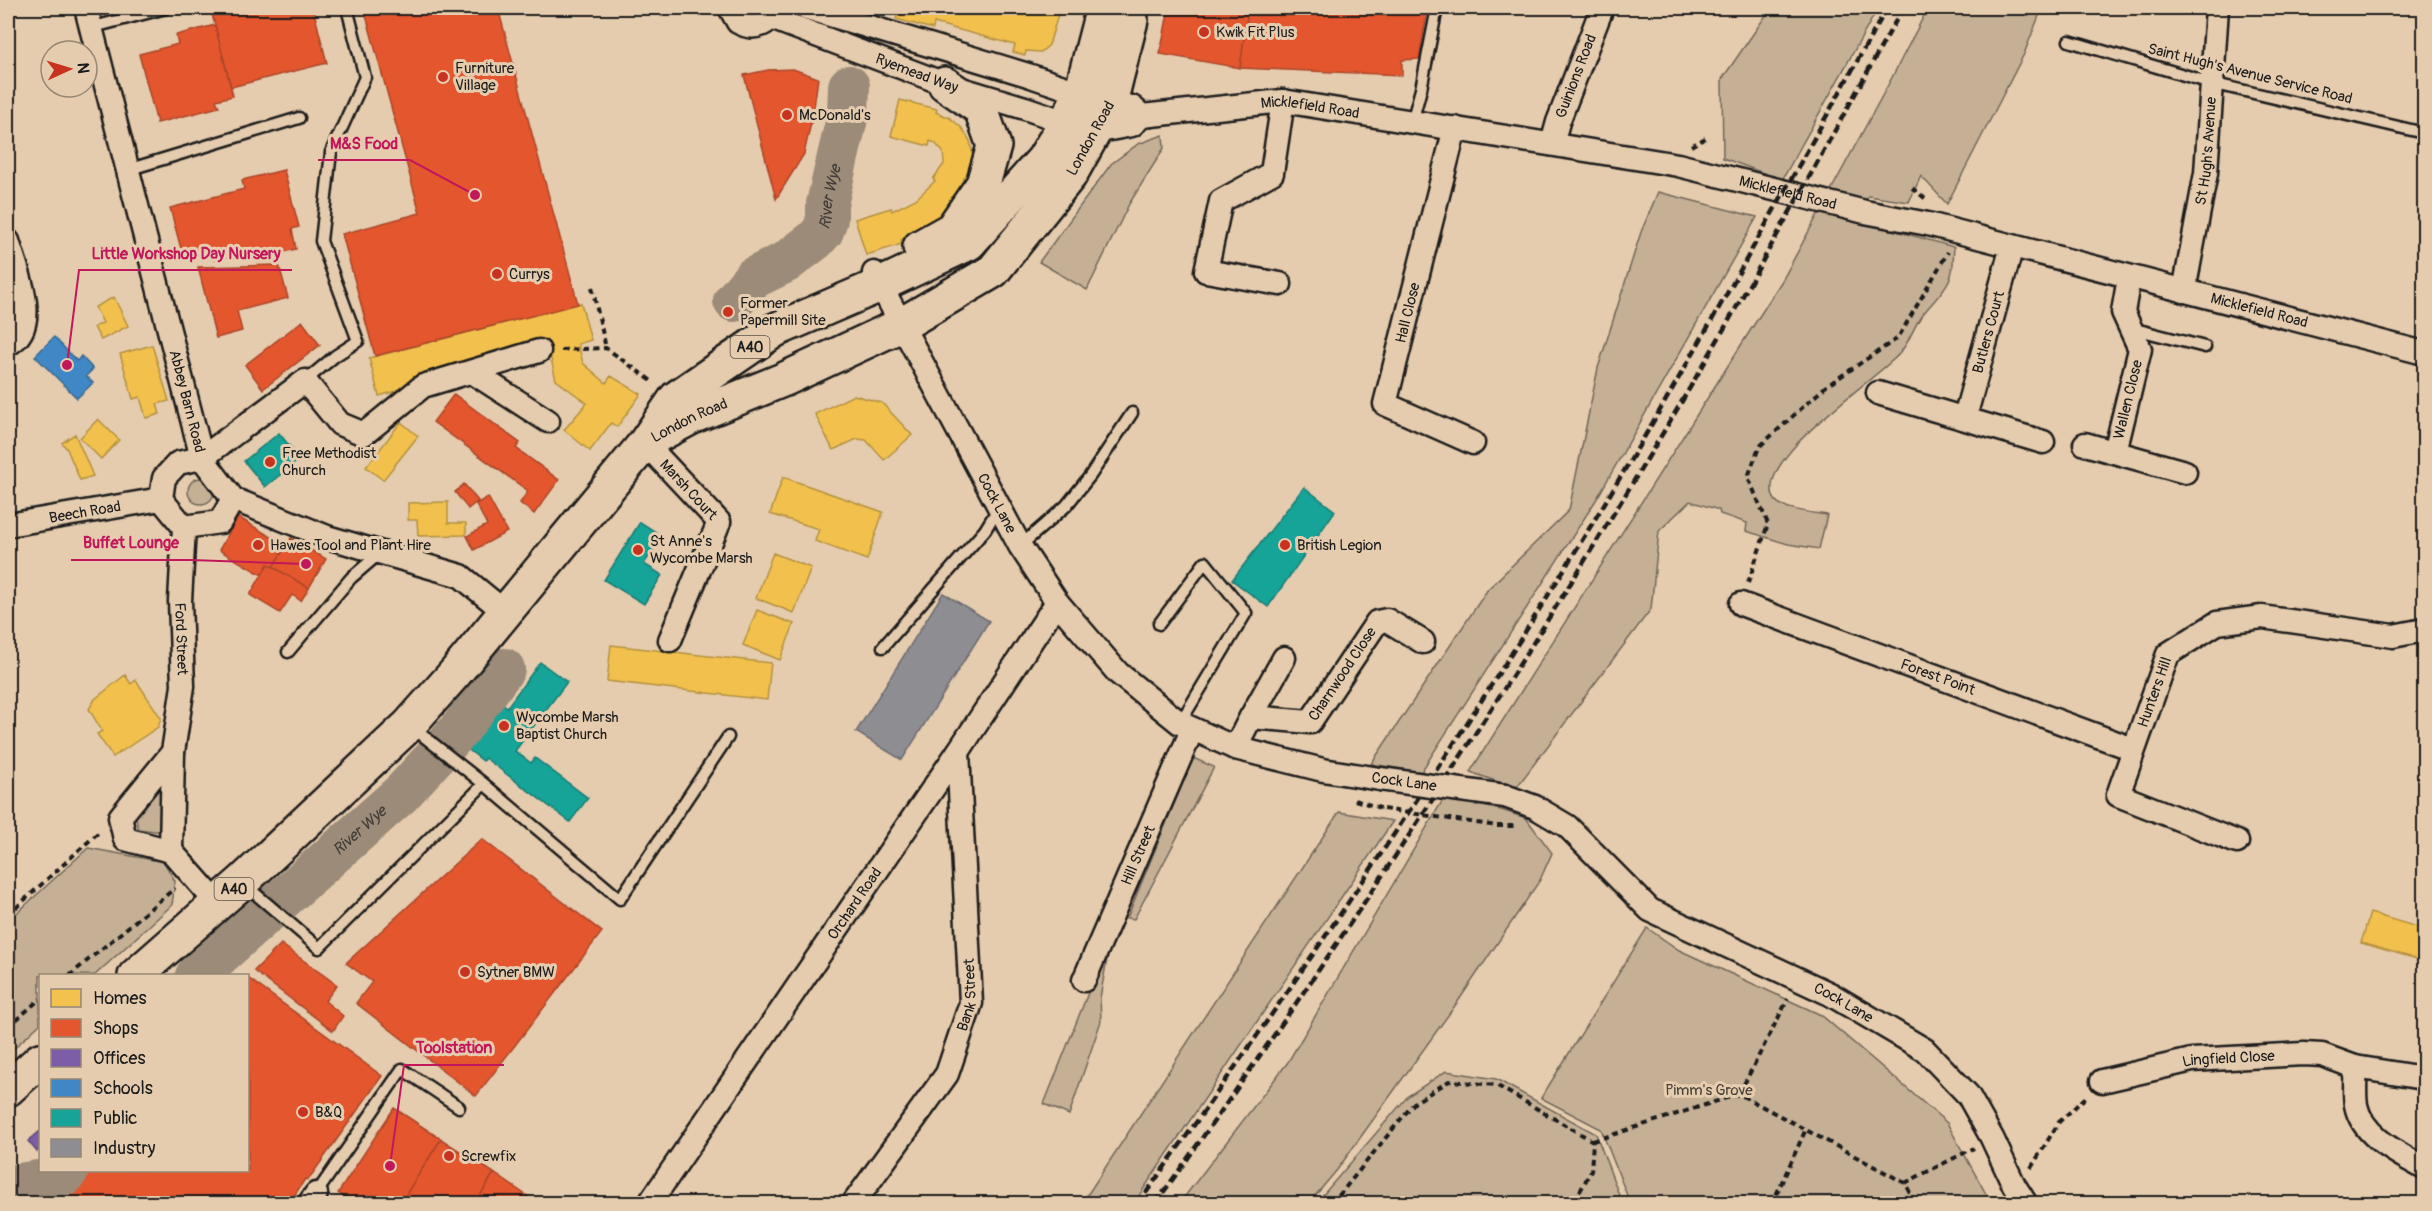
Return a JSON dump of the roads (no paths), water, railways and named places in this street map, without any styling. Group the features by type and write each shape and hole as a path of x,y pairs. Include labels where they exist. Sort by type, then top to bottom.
{"main road":[{"name":"London Road","path":"1096,98 1103,8"},
{"name":"London Road","path":"645,443 694,417 785,379 993,271 1070,175 1080,127 1096,98 1131,20 1130,8"},
{"path":"877,279 952,230 983,184 994,146 981,109 945,84"},
{"name":"London Road","path":"645,443 676,398 775,330 877,279 969,243 1043,160 1080,127"},
{"name":"A40","path":"676,398 844,322 898,319"},
{"name":"A40","path":"136,974 217,903 251,890 419,733 456,672 645,443"},
{"path":"8,1089 39,1061"}],"street":[{"name":"Ryemead Way","path":"730,8 733,16 744,26 759,26 773,13 945,84 1080,127"},
{"name":"Ryemead Way","path":"807,8 1096,98"},
{"name":"Guinions Road","path":"1552,144 1558,122 1602,8"},
{"name":"St Hugh's Avenue","path":"2184,291 2206,172 2217,8"},
{"name":"Abbey Barn Road","path":"88,18 202,458 233,499"},
{"path":"1096,98 1132,106 1142,116"},
{"path":"1280,284 1206,271 1221,201 1272,173 1283,101"},
{"name":"Micklefield Road","path":"1080,127 1132,125 1142,116 1283,101 1678,165 2013,246 2424,353"},
{"name":"Hall Close","path":"1455,129 1385,404 1473,443"},
{"path":"8,242 24,292 26,317 15,340 8,344"},
{"name":"Butlers Court","path":"1965,417 2013,246"},
{"name":"Wallen Close","path":"2115,452 2140,349 2123,312 2129,278"},
{"name":"Cock Lane","path":"877,279 1020,546 1057,602 1118,673 1186,726 1235,748 1323,770 1505,796 1534,807 1567,826 1650,910 1830,994 1925,1050 1968,1095 2020,1194"},
{"path":"505,612 461,576 327,537 233,499 219,522 184,528 161,499 164,478 178,463 202,458 305,381 340,424 364,434 423,386 539,351"},
{"path":"472,372 548,421"},
{"path":"1878,393 2043,442"},
{"name":"Marsh Court","path":"645,443 719,522 670,640"},
{"name":"Wallen Close","path":"2085,444 2186,472"},
{"name":"Beech Road","path":"8,525 161,499"},
{"name":"Ford Street","path":"171,850 173,752 183,686 180,601 184,528"},
{"name":"Orchard Road","path":"649,1203 958,752 1057,602"},
{"name":"Forest Point","path":"1741,604 2133,749"},
{"name":"Hunters Hill","path":"2237,842 2118,795 2168,654 2217,623 2262,617 2393,636 2424,630"},
{"name":"Charnwood Close","path":"1251,717 1310,722 1377,622 1387,620 1424,642"},
{"path":"1235,748 1284,658"},
{"name":"Hill Street","path":"1084,980 1186,726"},
{"path":"173,752 120,817 125,839 171,850 217,903"},
{"name":"Bank Street","path":"853,1203 947,1074 971,1003 958,752"},
{"name":"Lingfield Close","path":"2102,1081 2192,1060 2322,1054 2355,1067 2417,1077 2424,1076"},
{"path":"2355,1067 2357,1107 2366,1126 2394,1151 2424,1168"}],"lane":[{"path":"88,18 166,8"},
{"path":"305,381 335,356 358,341 321,241 331,152 365,77 348,8"},
{"path":"1412,122 1437,8"},
{"name":"Saint Hugh's Avenue Service Road","path":"2068,40 2211,83 2424,133"},
{"path":"127,170 299,118"},
{"path":"2130,328 2205,347"},
{"path":"1020,546 1066,506 1090,476 1132,413"},
{"path":"883,647 986,530 999,507"},
{"path":"288,652 351,578 380,553"},
{"path":"1159,624 1205,562 1246,614 1186,726"},
{"path":"419,733 484,784 620,899 728,736"},
{"path":"251,890 319,948 484,784"},
{"path":"312,1199 402,1069 459,1107"}],"waterway":[{"name":"River Wye","path":"734,301 753,278 786,262 823,231 848,114 849,86"},
{"name":"River Wye","path":"198,974 402,793 461,728 504,669"},
{"name":"River Wye","path":"8,1186 62,1177 66,1172"}],"railway":[{"path":"1138,1204 1336,920 1526,631 1677,381 1887,8"},
{"path":"1155,1204 1350,924 1536,639 1719,338 1903,8"}],"place":[{"name":"Kwik Fit Plus","path":"1204,32"},
{"name":"Furniture Village","path":"443,77"},
{"name":"McDonald's","path":"787,115"},
{"name":"M&S Food","path":"475,195"},
{"name":"Currys","path":"497,274"},
{"name":"Former Papermill Site","path":"728,312"},
{"name":"Little Workshop Day Nursery","path":"67,365"},
{"name":"Free Methodist Church","path":"270,462"},
{"name":"Hawes Tool and Plant Hire","path":"258,545"},
{"name":"British Legion","path":"1285,545"},
{"name":"St Anne's Wycombe Marsh","path":"638,550"},
{"name":"Buffet Lounge","path":"306,564"},
{"name":"Wycombe Marsh Baptist Church","path":"504,726"},
{"name":"Sytner BMW","path":"465,972"},
{"name":"B&Q","path":"303,1112"},
{"name":"Screwfix","path":"449,1156"},
{"name":"Toolstation","path":"390,1166"}],"park label":[{"name":"Pimm's Grove","path":"1709,1090"}]}
